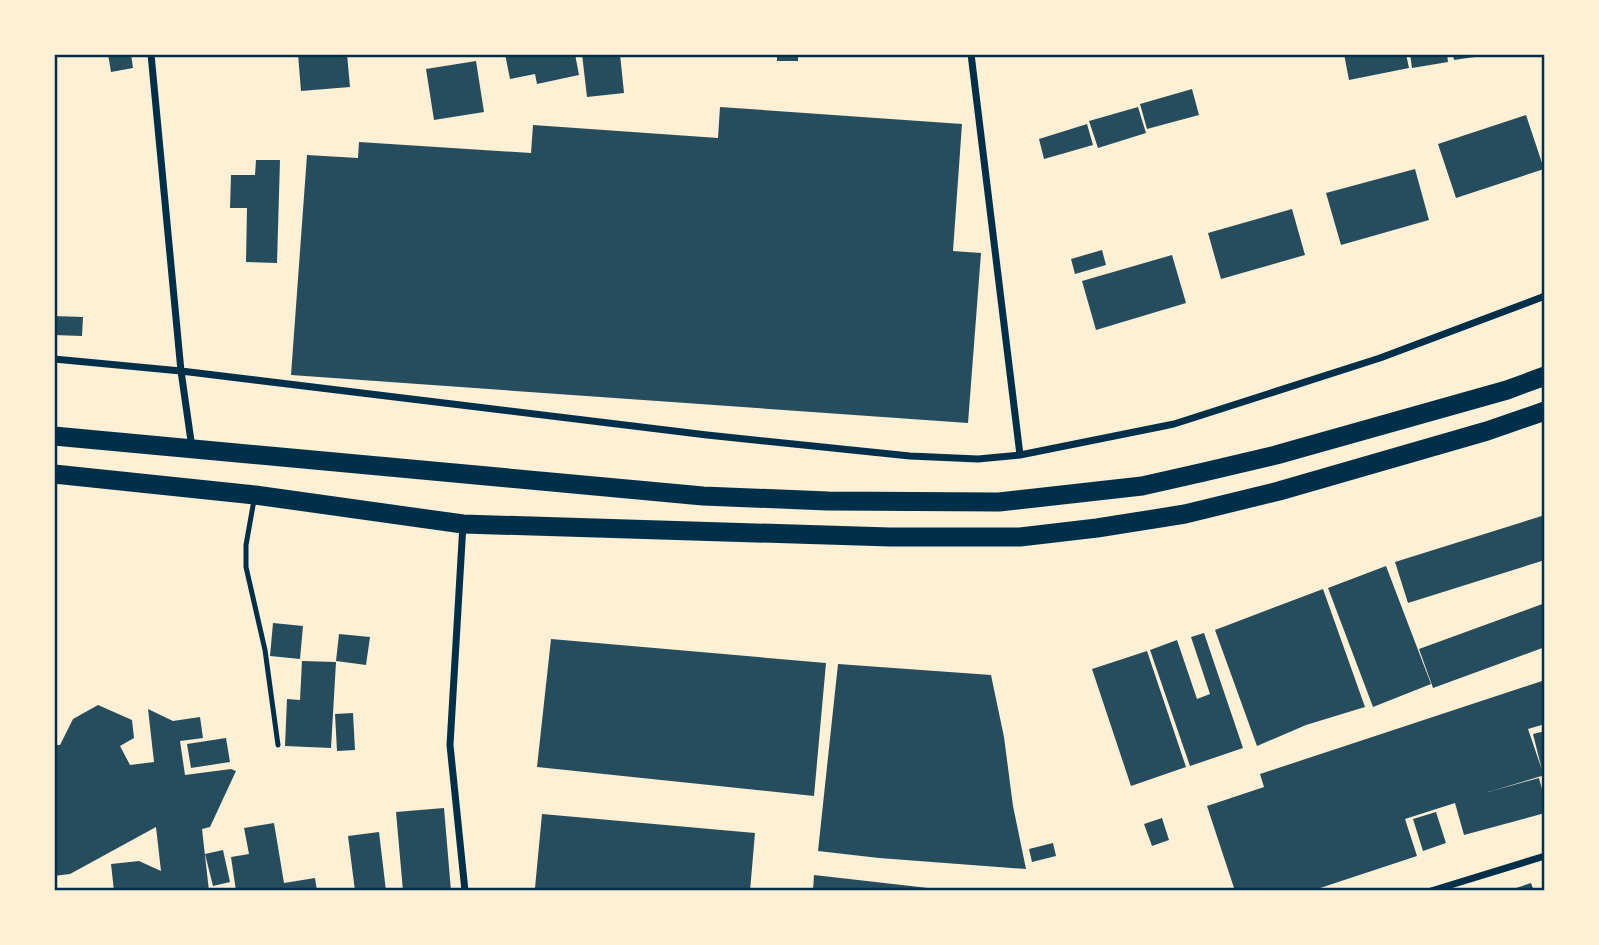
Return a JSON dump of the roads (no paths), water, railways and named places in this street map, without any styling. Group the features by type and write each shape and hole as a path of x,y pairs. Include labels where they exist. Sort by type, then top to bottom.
{"highway":[{"path":"54,436 703,496 828,501 999,502 1142,486 1204,472 1289,452 1507,390 1545,376"},
{"path":"54,474 255,495 463,524 890,537 1020,537 1185,514 1279,491 1487,432 1545,411"}],"street":[{"path":"151,54 181,371 192,449"},
{"path":"971,54 1020,455"},
{"path":"54,359 181,371 693,433 910,456 978,459 1020,455 1174,424 1380,358 1543,299"},
{"path":"463,524 450,745 465,891"},
{"path":"1431,891 1545,856"}],"lane":[{"path":"255,495 246,545 246,566 265,650 278,746"}]}
